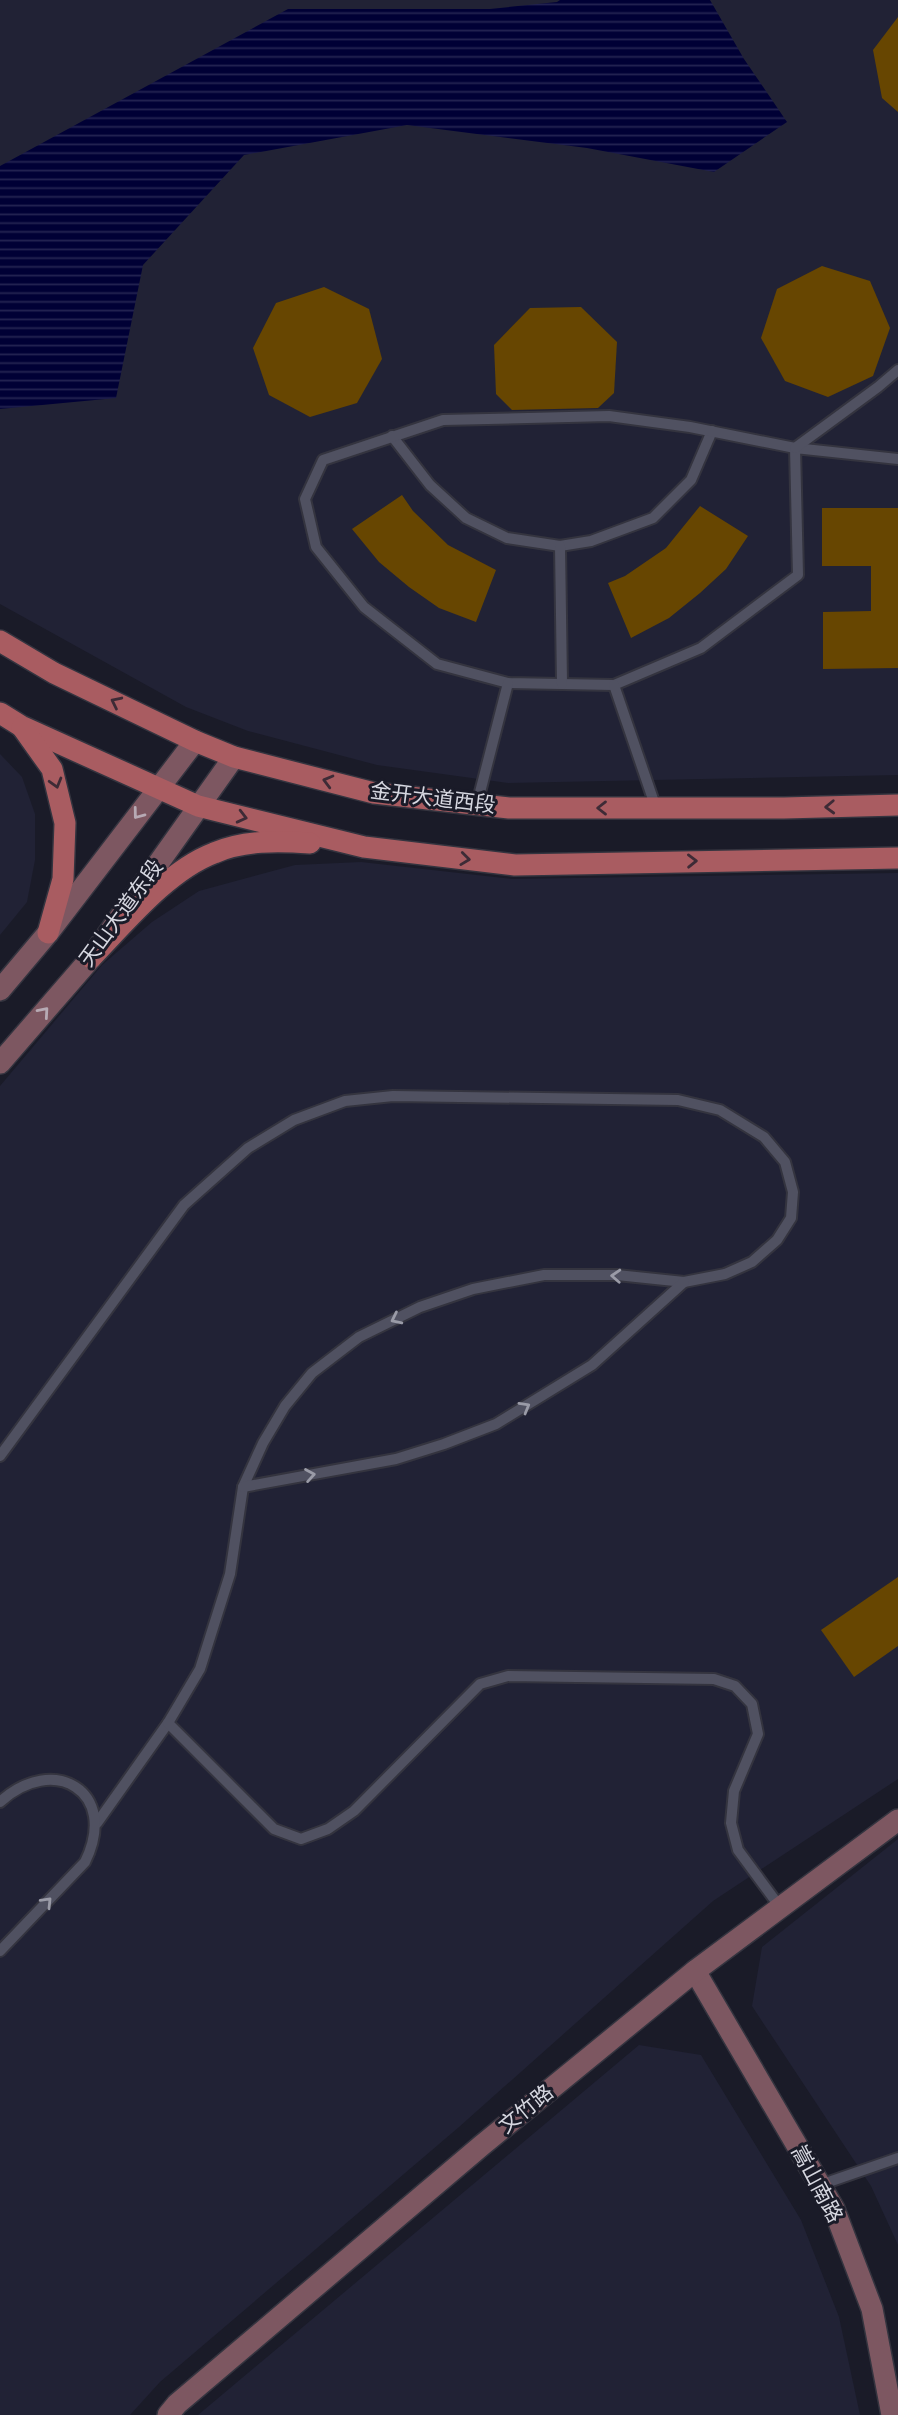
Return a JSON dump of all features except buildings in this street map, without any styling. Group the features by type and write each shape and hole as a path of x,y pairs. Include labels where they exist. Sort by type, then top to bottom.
{"main road":[{"name":"金开大道西段","path":"0,642 54,673 234,757 374,793 509,808 898,805"},
{"path":"0,713 21,726 198,806 364,847"},
{"path":"21,726 52,769 65,823 63,879 48,933"},
{"path":"91,958 178,874 213,853 248,844 285,841 364,847 515,865 898,858"}],"street":[{"path":"0,990 48,933 195,741"},
{"name":"天山大道东段","path":"0,1063 91,958 234,757"},
{"name":"文竹路","path":"167,2415 481,2146 695,1971 898,1820"},
{"name":"嵩山南路","path":"695,1971 834,2209 872,2309 892,2388 892,2415"}],"lane":[{"path":"794,448 898,370"},
{"path":"794,448 798,575 701,648 614,685 508,683 437,664 364,607 316,547 305,499 323,460 443,420 609,416 712,431 794,448 898,459"},
{"path":"392,436 430,485 466,518 507,538 560,546 591,541 653,518 691,480 712,431"},
{"path":"560,546 562,684"},
{"path":"477,804 508,683"},
{"path":"614,685 656,808"},
{"path":"0,1456 184,1205 248,1148 294,1120 345,1101 393,1096 678,1100 720,1110 764,1137 785,1162 793,1192 790,1218 777,1240 752,1262 726,1274 684,1282 617,1275 544,1275 473,1289 420,1307 359,1337 312,1373 285,1406 263,1443 243,1487 230,1574 200,1669 168,1723 97,1823 93,1846 85,1862 0,1951"},
{"path":"243,1487 396,1459 496,1424 592,1365 684,1282"},
{"path":"168,1723 274,1829 301,1839 328,1829 354,1811 480,1684 508,1676 714,1679 735,1686 752,1704 758,1734 734,1791 731,1823 738,1850 780,1908"},
{"path":"0,1802 22,1787 42,1781 59,1781 77,1787 90,1800 97,1823"},
{"path":"820,2185 898,2158"}],"shaded area":[{"path":"0,0 898,0 898,775 508,783 377,765 248,731 186,707 0,604"},
{"path":"560,0 710,0 744,59 787,122 714,172 587,148 407,125 244,155 143,265 116,398 0,409 0,166 288,9 490,9"},
{"path":"0,754 22,777 35,814 35,860 27,902 0,935"},
{"path":"361,862 512,879 898,873 898,1779 713,1901 459,2127 160,2382 130,2415 0,2415 0,1086 102,965 152,922 199,891 295,865"},
{"path":"898,1839 898,2245 871,2186 752,2006 762,1947"},
{"path":"639,2045 701,2055 801,2220 839,2317 860,2415 198,2415"}]}
